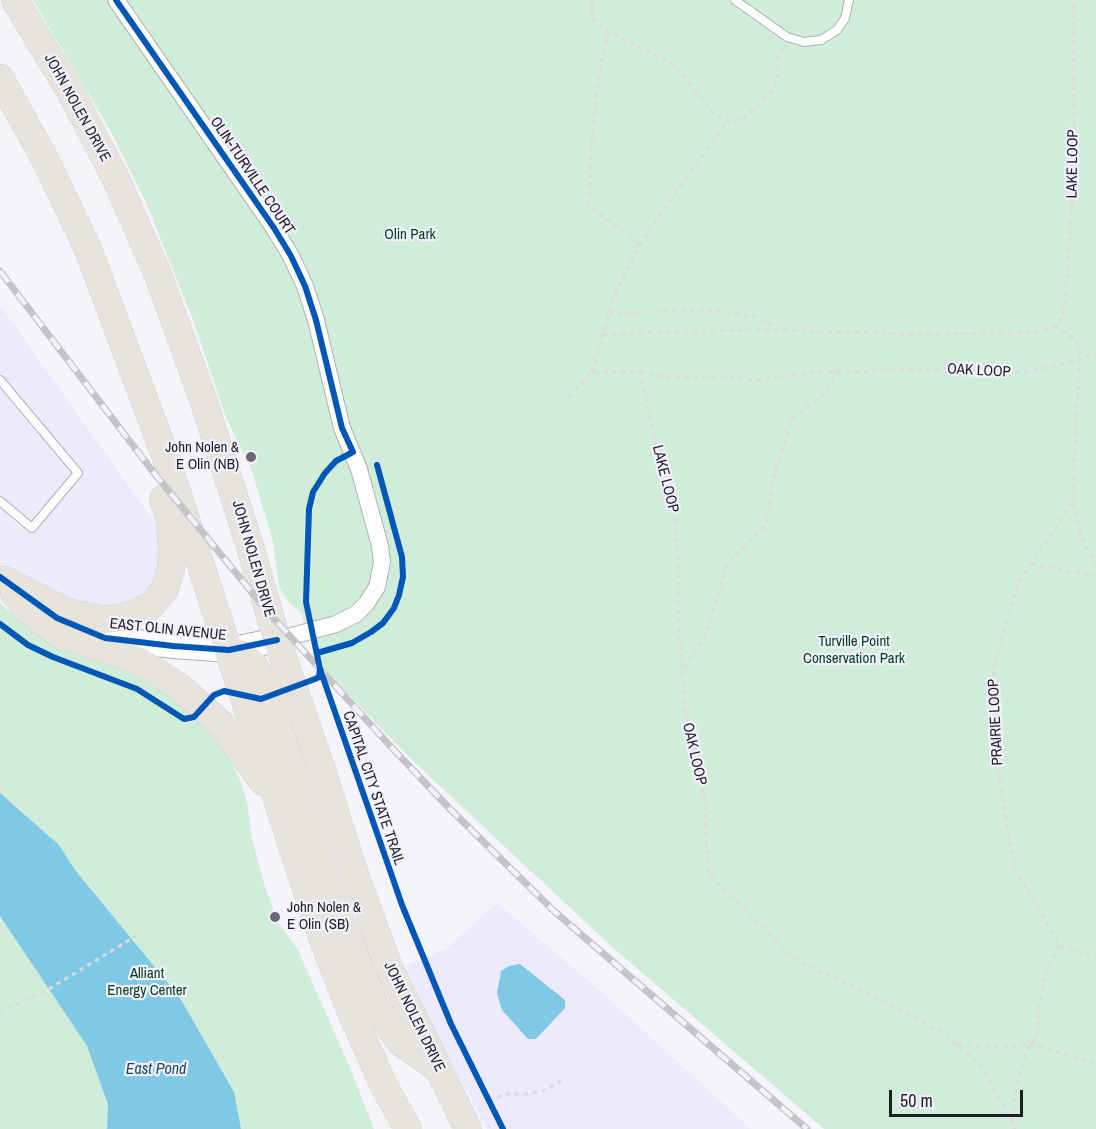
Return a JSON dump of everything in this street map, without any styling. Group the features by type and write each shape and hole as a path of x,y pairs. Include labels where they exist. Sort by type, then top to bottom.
{"main road":[{"name":"JOHN NOLEN DRIVE","path":"15,0 71,93 115,177 157,272 206,410 249,543 277,640 324,773 352,866 388,965 468,1129"},
{"path":"0,78 46,161 79,229 118,326 165,455 321,934 351,1012 384,1086 408,1129"},
{"path":"2,578 67,612 103,620 129,616 151,606 165,589 171,570 170,520 124,380 118,326"},
{"path":"2,578 27,610 59,634 139,661 180,687 221,724 250,762 278,807"},
{"path":"229,650 243,655 254,664 264,682 324,873 361,975 375,1004 399,1041 438,1068"}],"street":[{"name":"OLIN-TURVILLE COURT","path":"116,0 291,256 305,286 316,320 342,428 359,469 380,546 382,562 377,587 356,614 336,624 277,640"},
{"name":"EAST OLIN AVENUE","path":"2,578 57,618 105,638 229,650 277,640"}],"lane":[{"path":"735,0 787,37 804,42 820,40 837,30 845,18 849,0"},
{"path":"0,380 78,473 32,528 0,501"}],"path":[{"path":"592,0 592,16 608,31 670,62 685,76 714,114 728,121 743,119 774,89 778,78 778,57 787,37"},
{"path":"608,31 598,80 592,137 589,205 640,245"},
{"path":"569,397 592,372 615,294 640,245 728,121"},
{"path":"609,313 714,310 757,317 779,330"},
{"path":"603,335 779,330 991,334 1031,333 1050,329 1055,325 1076,340 1080,351 1072,502 1084,544 1096,564"},
{"path":"1078,360 1096,355"},
{"path":"683,669 706,633 727,564 766,525 774,474 792,418 827,392 838,371"},
{"path":"592,372 640,372"},
{"path":"1031,564 1096,576"},
{"path":"0,1012 44,992 136,936"},
{"path":"1012,1121 1016,1088 1030,1044 1037,1038 1038,1015 1047,966 1060,946 1096,956"},
{"path":"956,1044 1004,1047 1030,1044 1096,1063"},
{"path":"956,1044 980,1064 1015,1129"},
{"path":"489,1101 505,1094 542,1091 563,1080"},
{"path":"484,1091 494,1110"}],"shaded area":[{"path":"0,305 172,547 171,570 129,616 4,580 0,561"},
{"path":"497,903 598,989 751,1129 487,1129 429,1019 406,965 446,949"}],"green space":[{"path":"33,0 1096,0 1096,1129 824,1129 611,946 413,761 323,668 300,611 288,602 279,586 273,541 251,468 227,420 193,320 148,207 111,132"},
{"name":"Alliant Energy Center","path":"0,603 17,618 151,676 206,724 229,757 242,785 248,807 252,839 265,887 279,923 298,950 351,1070 374,1129 0,1129"}],"water":[{"name":"East Pond","path":"0,793 59,845 75,870 180,998 234,1092 241,1129 107,1129 108,1104 87,1046 0,916"},
{"path":"520,964 565,1000 565,1008 536,1039 528,1039 502,1010 497,993 501,971 509,966"}],"railway":[{"path":"0,271 154,473 268,612 393,749 449,808 555,912 807,1129"}],"cycle path":[{"name":"CAPITAL CITY STATE TRAIL","path":"116,0 274,228 305,286 316,320 342,428 353,452 336,461 325,473 313,492 309,509 306,602 320,669 402,905 451,1024 503,1129"},
{"path":"317,653 352,643 371,632 383,623 394,608 399,595 403,577 402,557 377,465"},
{"path":"0,577 57,618 105,638 229,650 277,640"},
{"path":"0,624 28,645 137,689 184,719 194,717 214,695 224,691 261,699 319,677 320,669"}],"place":[{"name":"John Nolen & E Olin (NB)","path":"251,457"},
{"name":"John Nolen & E Olin (SB)","path":"275,917"}],"park label":[{"name":"Olin Park","path":"410,235"},
{"name":"Turville Point Conservation Park","path":"854,650"}]}
